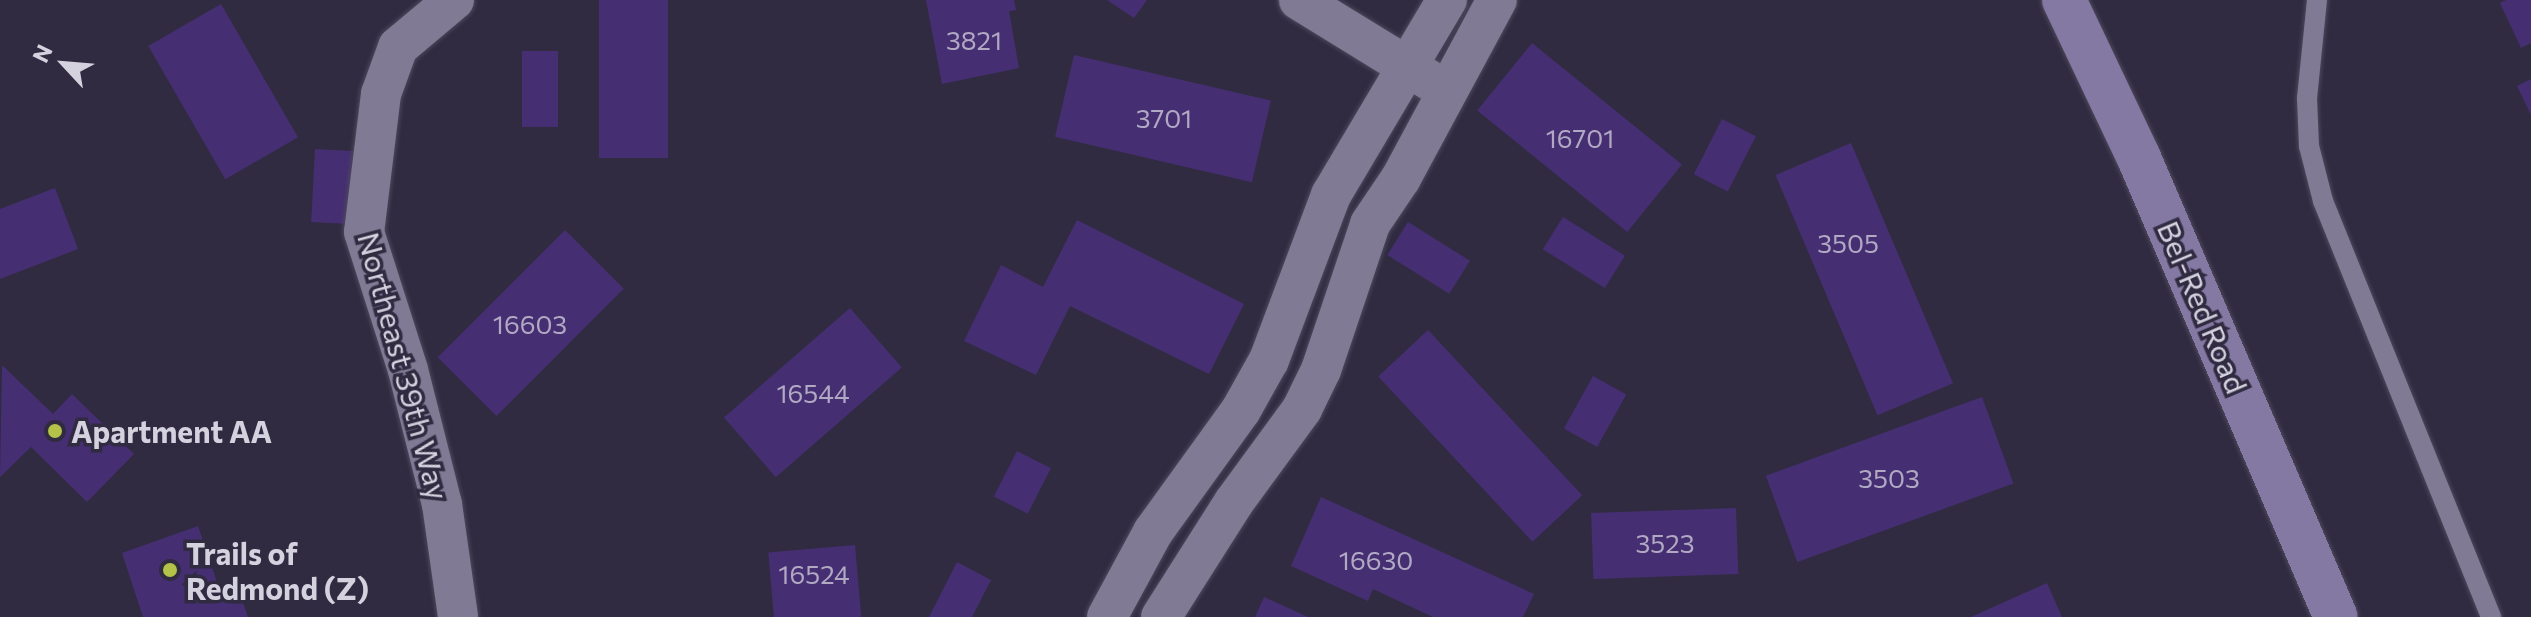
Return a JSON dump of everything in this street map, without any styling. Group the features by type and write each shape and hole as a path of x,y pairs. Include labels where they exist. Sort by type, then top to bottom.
{"main road":[{"name":"Bel-Red Road","path":"2064,0 2139,158 2336,617"}],"street":[{"name":"Northeast 39th Way","path":"454,0 398,47 381,94 364,232 408,370 438,489 458,617"},
{"path":"1299,0 1406,69 1449,89"},
{"path":"1447,0 1331,195 1269,360 1241,410 1153,532 1114,602 1162,615 1302,409 1321,370 1370,224 1401,178 1497,0"},
{"path":"1359,148 1401,178"}],"lane":[{"path":"2317,0 2307,98 2309,146 2323,201 2491,617"}],"building":[{"path":"599,0 668,0 668,158 599,158"},
{"path":"926,0 1014,0 1016,10 1009,11 1019,68 942,84"},
{"path":"1107,0 1147,0 1134,18"},
{"path":"2506,0 2531,0 2531,43 2521,48 2500,3"},
{"path":"221,4 298,137 225,179 148,46"},
{"path":"1532,43 1682,164 1627,232 1477,111"},
{"path":"522,51 558,51 558,127 522,127"},
{"path":"1074,55 1271,100 1252,182 1055,137"},
{"path":"2531,79 2531,115 2517,86"},
{"path":"1722,119 1756,136 1728,191 1694,174"},
{"path":"1851,143 1953,383 1877,415 1776,175"},
{"path":"315,149 353,151 349,224 311,222"},
{"path":"55,188 78,249 0,279 0,209"},
{"path":"1563,217 1625,256 1605,288 1543,249"},
{"path":"1077,220 1244,304 1209,374 1070,306 1036,375 964,341 1001,265 1043,287"},
{"path":"1408,222 1470,261 1449,294 1387,255"},
{"path":"565,230 624,289 496,416 438,357"},
{"path":"850,308 902,368 776,477 724,418"},
{"path":"1428,330 1582,495 1532,542 1378,376"},
{"name":"Apartment AA","path":"2,365 53,414 72,394 134,454 87,502 31,447 0,477"},
{"path":"1593,376 1626,394 1597,447 1564,428"},
{"path":"1982,397 2013,483 1797,562 1766,476"},
{"path":"1017,451 1051,468 1028,514 994,496"},
{"path":"1321,497 1534,594 1523,617 1433,617 1373,589 1368,601 1291,566"},
{"path":"1736,508 1738,574 1593,579 1591,513"},
{"name":"Trails of Redmond (Z)","path":"198,526 221,594 238,588 248,617 143,617 122,553"},
{"path":"855,545 861,617 774,617 768,553"},
{"path":"957,562 991,580 972,617 929,617"},
{"path":"2047,583 2062,617 1971,617"},
{"path":"1264,597 1308,617 1255,617"}],"place":[{"name":"Apartment AA","path":"55,431"},
{"name":"Trails of Redmond (Z)","path":"170,570"}]}
